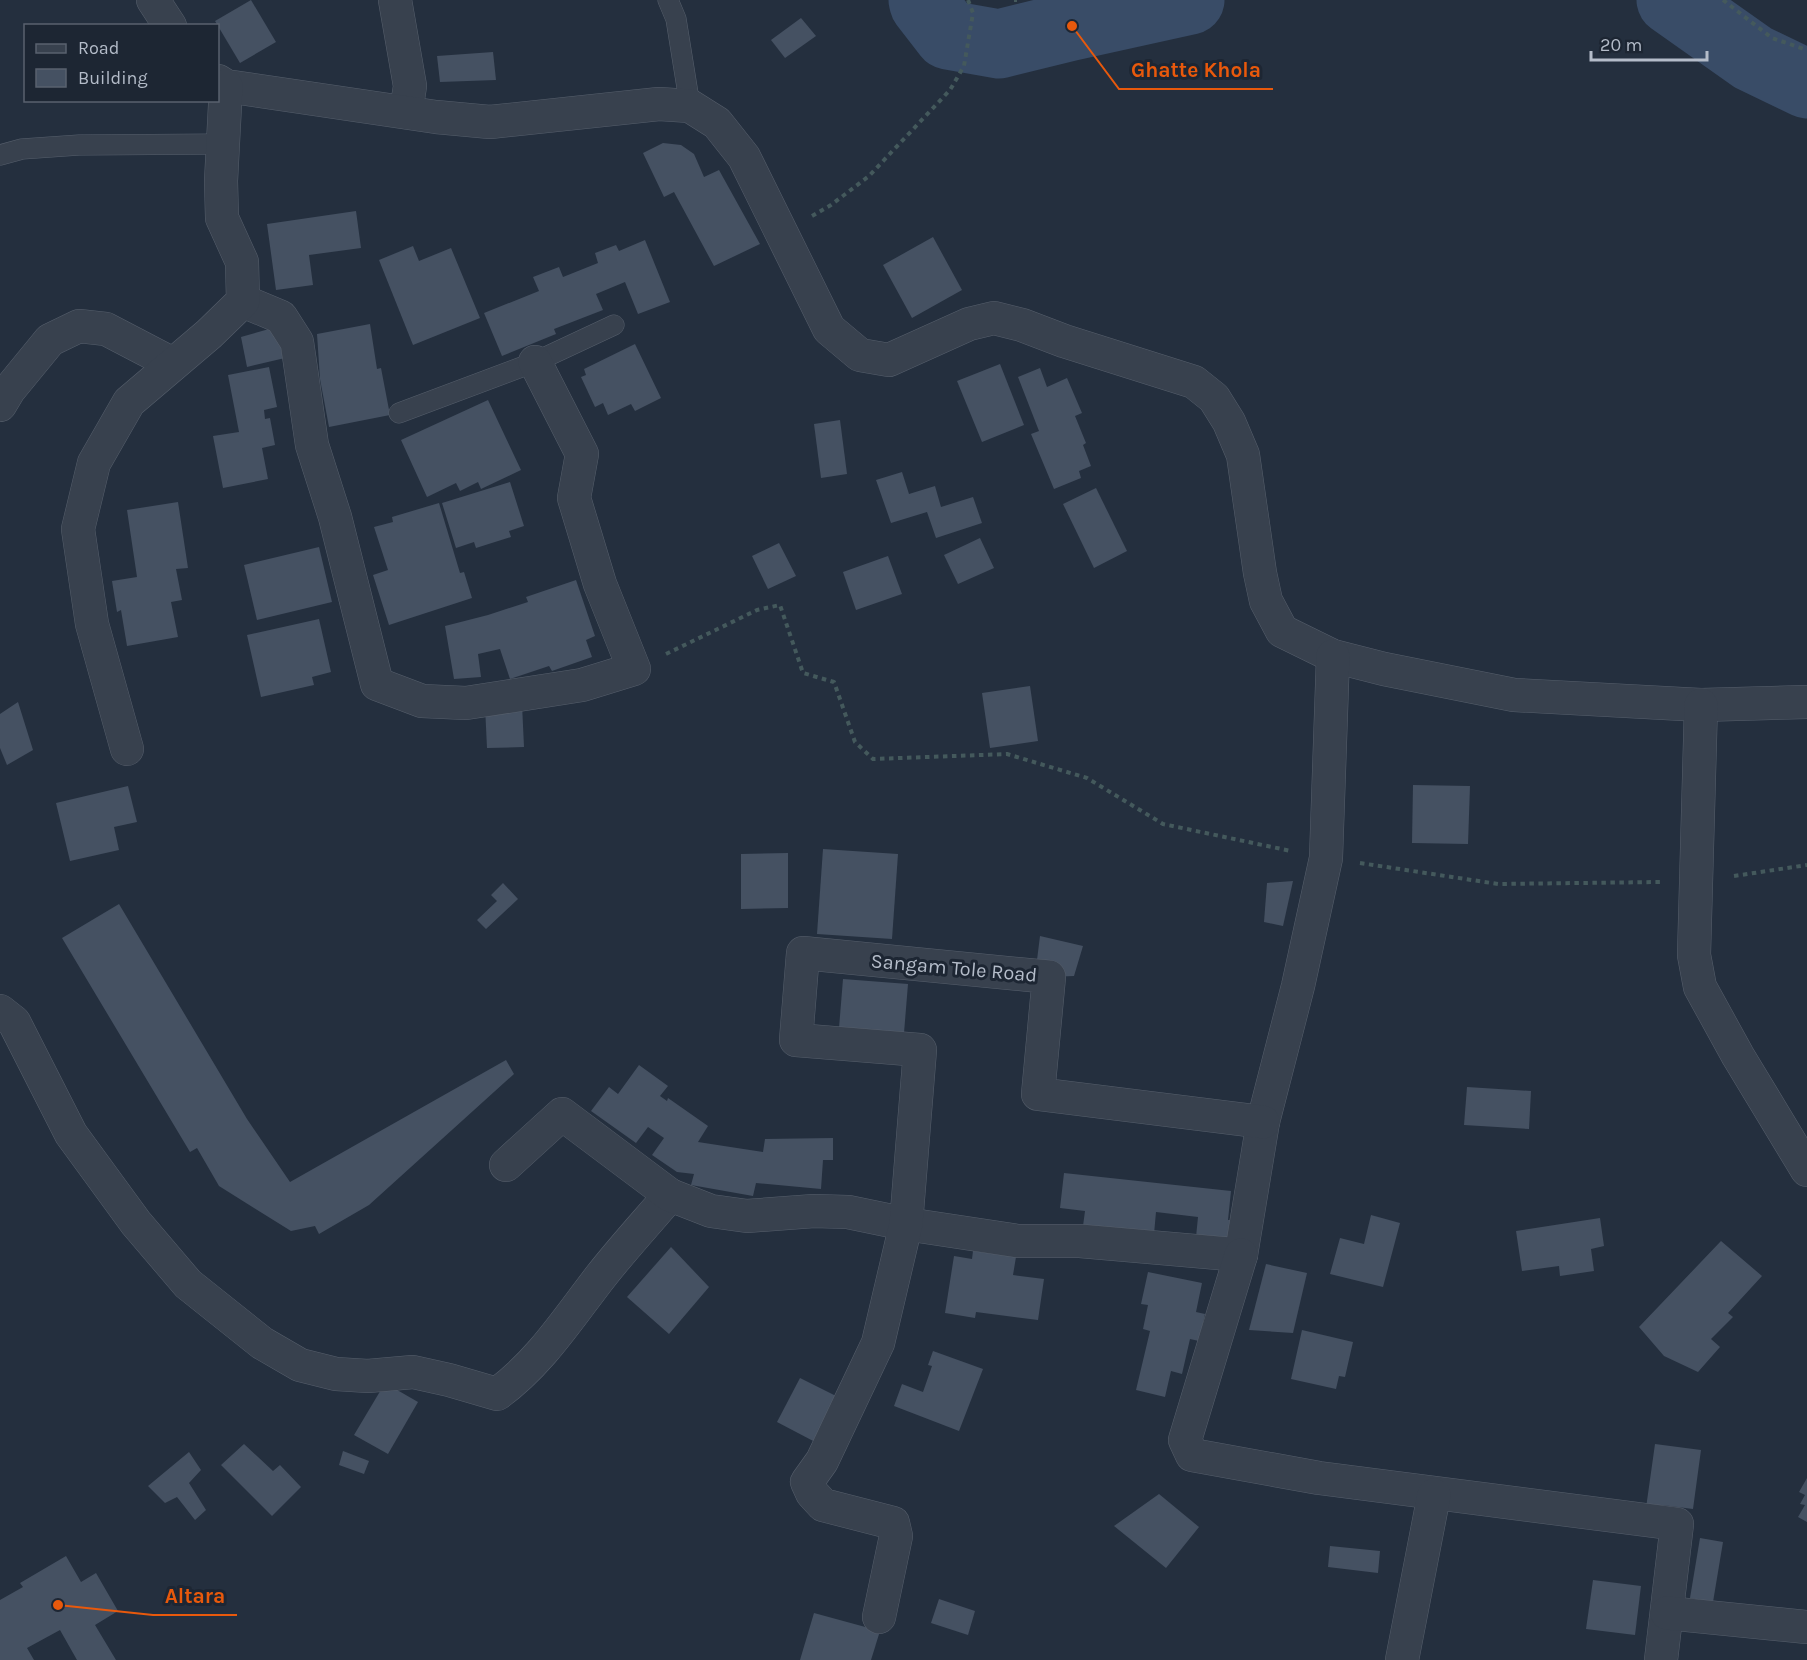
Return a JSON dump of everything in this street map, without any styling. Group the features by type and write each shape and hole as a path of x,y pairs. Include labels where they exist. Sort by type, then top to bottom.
{"street":[{"path":"153,0 169,24"},
{"path":"395,0 410,86 406,112"},
{"path":"127,749 92,624 78,530 94,463 129,402 209,334 243,301 242,262 222,218 221,83 406,112 490,122 659,104 690,106 717,123 744,157 829,328 860,355 890,360 969,324 994,318 1022,324 1064,341 1194,382 1214,398 1229,422 1243,455 1266,601 1282,630 1332,656 1384,669 1514,695 1701,705 1807,702"},
{"path":"243,301 281,317 297,342 312,445 335,517 377,684 422,701 466,703 582,685 634,669 600,584 574,498 582,454 535,362"},
{"path":"0,405 9,390 50,340 79,326 106,329 173,364"},
{"path":"1332,656 1326,858 1298,986 1263,1122 1241,1255 1185,1440 1192,1455 1319,1478 1677,1524 1661,1660"},
{"path":"1701,705 1694,956 1700,987 1738,1056 1807,1170"},
{"name":"Sangam Tole Road","path":"906,1224 920,1050 796,1040 803,953 1049,976 1038,1094 1263,1122"},
{"path":"0,1011 14,1022 71,1134 144,1232 188,1284 261,1343 300,1365 336,1374 368,1376 413,1372 497,1394 515,1381 538,1358 609,1265 670,1195"},
{"path":"506,1165 562,1113 670,1195 711,1211 747,1216 814,1211 848,1212 906,1224 1018,1241 1080,1241 1241,1255"},
{"path":"879,1617 896,1536 893,1523 823,1505 812,1493 807,1482 822,1461 878,1343 906,1224"},
{"path":"1402,1660 1434,1494"},
{"path":"1667,1613 1807,1627"}],"lane":[{"path":"668,0 676,19 690,106"},
{"path":"0,155 22,149 79,145 223,144"},
{"path":"399,413 535,362 614,325"}],"path":[{"path":"783,232 831,205 869,176 950,90 964,66 973,14 968,0"},
{"path":"1723,0 1772,38 1807,50"},
{"path":"634,669 757,610 780,604 803,673 834,682 855,742 873,759 1007,754 1087,778 1163,824 1326,858 1498,884 1696,882 1807,865"}],"building":[{"path":"251,0 276,42 240,63 219,24 215,21"},
{"path":"801,18 816,36 785,58 771,40"},
{"path":"493,52 496,80 440,82 437,56"},
{"path":"663,143 681,145 694,154 704,177 719,170 760,244 714,266 674,192 664,197 643,153"},
{"path":"356,211 361,248 309,255 313,285 276,290 267,224"},
{"path":"933,237 962,290 912,318 883,265"},
{"path":"645,240 670,302 638,314 625,282 596,294 603,310 554,329 556,334 502,356 484,313 539,291 533,277 559,267 563,277 598,263 595,253 616,245 619,251"},
{"path":"413,246 419,261 451,248 480,318 413,345 379,260"},
{"path":"370,324 377,369 381,368 390,415 329,427 320,379 317,334"},
{"path":"276,327 285,358 247,367 241,337"},
{"path":"635,344 661,398 635,411 631,404 608,415 603,403 595,407 581,377 586,375 584,369"},
{"path":"1000,364 1024,425 982,442 957,381"},
{"path":"269,367 277,407 264,410 265,419 270,418 275,445 262,448 268,479 223,488 213,436 239,432 228,375"},
{"path":"1040,368 1047,387 1067,378 1082,413 1075,416 1086,443 1083,445 1091,466 1079,471 1081,478 1054,489 1031,434 1039,431 1018,377"},
{"path":"488,400 521,470 481,489 478,482 460,491 456,483 427,497 401,440"},
{"path":"840,420 847,474 821,478 814,424"},
{"path":"902,472 909,494 935,486 941,507 973,497 982,523 936,538 927,512 891,523 876,480"},
{"path":"510,482 524,526 509,531 511,537 476,548 474,542 456,548 442,503"},
{"path":"1096,488 1127,551 1094,568 1063,504"},
{"path":"178,502 188,568 176,569 182,600 171,602 178,637 127,646 121,610 117,612 112,581 137,577 127,510"},
{"path":"439,503 460,573 464,572 472,598 389,625 373,575 388,570 374,527 393,522 392,517"},
{"path":"980,538 994,568 958,584 944,555"},
{"path":"779,543 796,576 768,589 752,556"},
{"path":"319,547 332,602 257,620 244,565"},
{"path":"888,556 902,594 856,610 843,572"},
{"path":"576,580 595,636 586,640 592,657 552,671 549,666 510,679 500,649 478,654 481,677 454,679 445,626 528,602 526,597"},
{"path":"319,619 331,672 312,677 314,685 261,697 247,635"},
{"path":"1030,686 1038,741 990,748 982,693"},
{"path":"18,702 33,750 7,765 0,748 0,714"},
{"path":"522,704 524,747 487,748 485,706"},
{"path":"1413,785 1470,786 1468,844 1412,843"},
{"path":"128,786 137,822 114,827 119,850 70,861 56,803"},
{"path":"823,849 898,854 892,939 817,934"},
{"path":"788,853 788,908 741,909 741,854"},
{"path":"1293,881 1283,926 1264,922 1267,883"},
{"path":"503,883 518,899 486,929 477,920 497,901 491,895"},
{"path":"119,904 247,1119 290,1182 506,1060 514,1074 369,1205 319,1234 315,1226 291,1231 219,1186 197,1148 190,1152 62,938"},
{"path":"1040,936 1083,946 1074,976 1049,977 1036,968"},
{"path":"843,979 908,984 904,1033 839,1028"},
{"path":"639,1065 668,1086 660,1096 667,1101 668,1098 708,1126 698,1142 763,1152 765,1139 833,1138 833,1160 823,1160 821,1189 756,1183 753,1196 691,1185 694,1174 677,1172 652,1155 664,1138 648,1127 636,1143 591,1111 609,1087 618,1094"},
{"path":"1467,1087 1531,1091 1529,1129 1464,1125"},
{"path":"1064,1173 1231,1191 1228,1220 1232,1220 1229,1242 1196,1237 1198,1217 1156,1212 1154,1234 1083,1226 1085,1211 1060,1208"},
{"path":"1371,1215 1400,1223 1383,1287 1330,1274 1340,1238 1364,1244"},
{"path":"1600,1218 1604,1246 1591,1249 1594,1271 1560,1276 1559,1266 1522,1271 1516,1231"},
{"path":"1721,1241 1762,1276 1728,1313 1733,1317 1711,1339 1720,1347 1698,1372 1664,1356 1639,1327"},
{"path":"671,1247 709,1287 669,1334 627,1297"},
{"path":"973,1251 1016,1257 1013,1275 1044,1279 1038,1320 976,1312 975,1318 945,1313 954,1256 972,1259"},
{"path":"1266,1264 1307,1273 1293,1333 1249,1330"},
{"path":"1148,1272 1202,1283 1196,1312 1205,1314 1199,1341 1190,1339 1182,1374 1171,1371 1165,1397 1136,1390 1150,1331 1143,1329 1148,1305 1141,1304"},
{"path":"1302,1330 1353,1342 1345,1377 1339,1376 1336,1389 1291,1379"},
{"path":"933,1351 983,1369 959,1431 894,1406 902,1384 923,1392 932,1366 928,1365"},
{"path":"800,1378 840,1398 817,1443 777,1422"},
{"path":"385,1383 418,1402 388,1454 354,1435"},
{"path":"244,1444 273,1471 280,1465 301,1487 272,1516 221,1465"},
{"path":"1655,1444 1701,1450 1693,1509 1662,1505 1661,1509 1646,1508"},
{"path":"343,1451 369,1461 364,1474 339,1465"},
{"path":"189,1452 201,1470 189,1483 206,1510 195,1520 177,1497 165,1503 148,1486"},
{"path":"1807,1478 1807,1522 1798,1517 1805,1505 1800,1504 1805,1495 1799,1492"},
{"path":"1159,1494 1199,1527 1166,1568 1114,1526"},
{"path":"1700,1538 1723,1542 1713,1602 1690,1598"},
{"path":"1330,1546 1380,1551 1378,1573 1328,1567"},
{"path":"66,1556 81,1582 96,1573 118,1611 95,1625 116,1660 77,1660 60,1630 27,1648 34,1660 0,1660 0,1600 23,1587 20,1583"},
{"path":"1593,1580 1641,1586 1635,1635 1586,1629"},
{"path":"939,1599 975,1611 968,1635 931,1623"},
{"path":"814,1613 880,1631 871,1660 800,1660"}],"waterway":[{"path":"923,0 948,35 999,44 1190,0"},
{"path":"1671,0 1753,58 1807,84"}],"place":[{"name":"Ghatte Khola","path":"1072,26"},
{"name":"Altara","path":"58,1605"}]}
